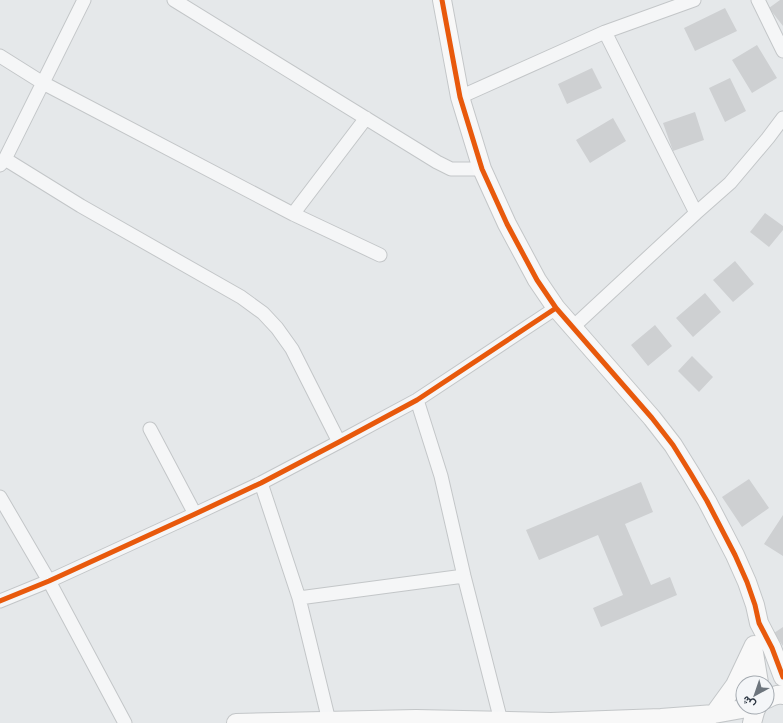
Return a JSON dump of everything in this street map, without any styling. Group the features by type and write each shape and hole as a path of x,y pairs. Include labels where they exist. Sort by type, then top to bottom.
{"street":[{"path":"84,0 3,162 241,297 264,313 292,349 339,442"},
{"path":"174,0 438,162 451,169 482,169"},
{"path":"442,0 460,97 482,169 507,224 536,280 556,308 652,418 673,445 691,474 707,501 748,582 759,623 772,648 783,677"},
{"path":"460,97 605,32 694,0"},
{"path":"758,0 783,51"},
{"path":"605,32 696,213"},
{"path":"0,56 43,82 293,214 380,255"},
{"path":"293,214 366,118"},
{"path":"573,327 730,183 783,118"},
{"path":"0,600 49,581 261,483 417,400 556,308"},
{"path":"417,400 441,476 464,576 501,721"},
{"path":"150,429 195,514"},
{"path":"261,483 299,598 329,721"},
{"path":"0,497 49,581 124,723"},
{"path":"299,598 464,576"},
{"path":"714,714 735,684 753,647 759,623"},
{"path":"753,647 758,675"},
{"path":"236,723 416,719 551,723 661,718 714,714 735,710"}],"building":[{"path":"780,0 783,0 783,26 769,8"},
{"path":"725,8 737,31 695,51 684,28"},
{"path":"757,45 777,78 752,93 732,60"},
{"path":"592,68 602,88 567,104 558,84"},
{"path":"730,78 746,111 725,122 709,88"},
{"path":"695,112 704,140 673,151 663,123"},
{"path":"613,118 626,141 590,163 576,140"},
{"path":"765,213 783,226 783,230 769,247 750,232"},
{"path":"735,261 754,284 733,302 713,280"},
{"path":"705,293 721,312 693,337 676,318"},
{"path":"655,325 672,346 648,366 631,345"},
{"path":"692,356 713,377 699,392 678,371"},
{"path":"749,479 769,508 742,527 722,497"},
{"path":"641,482 653,512 625,524 651,585 670,577 677,595 601,627 593,608 623,595 598,535 539,560 526,530"},
{"path":"783,515 783,556 764,544"},
{"path":"783,627 783,646 774,633"}],"cycle path":[{"path":"442,0 460,97 482,169 507,224 537,280 556,308 652,418 673,445 691,474 735,555 747,582 755,605 759,623 772,648 783,677"},
{"path":"0,601 49,581 195,514 261,483 339,442 417,400 556,308"}]}
